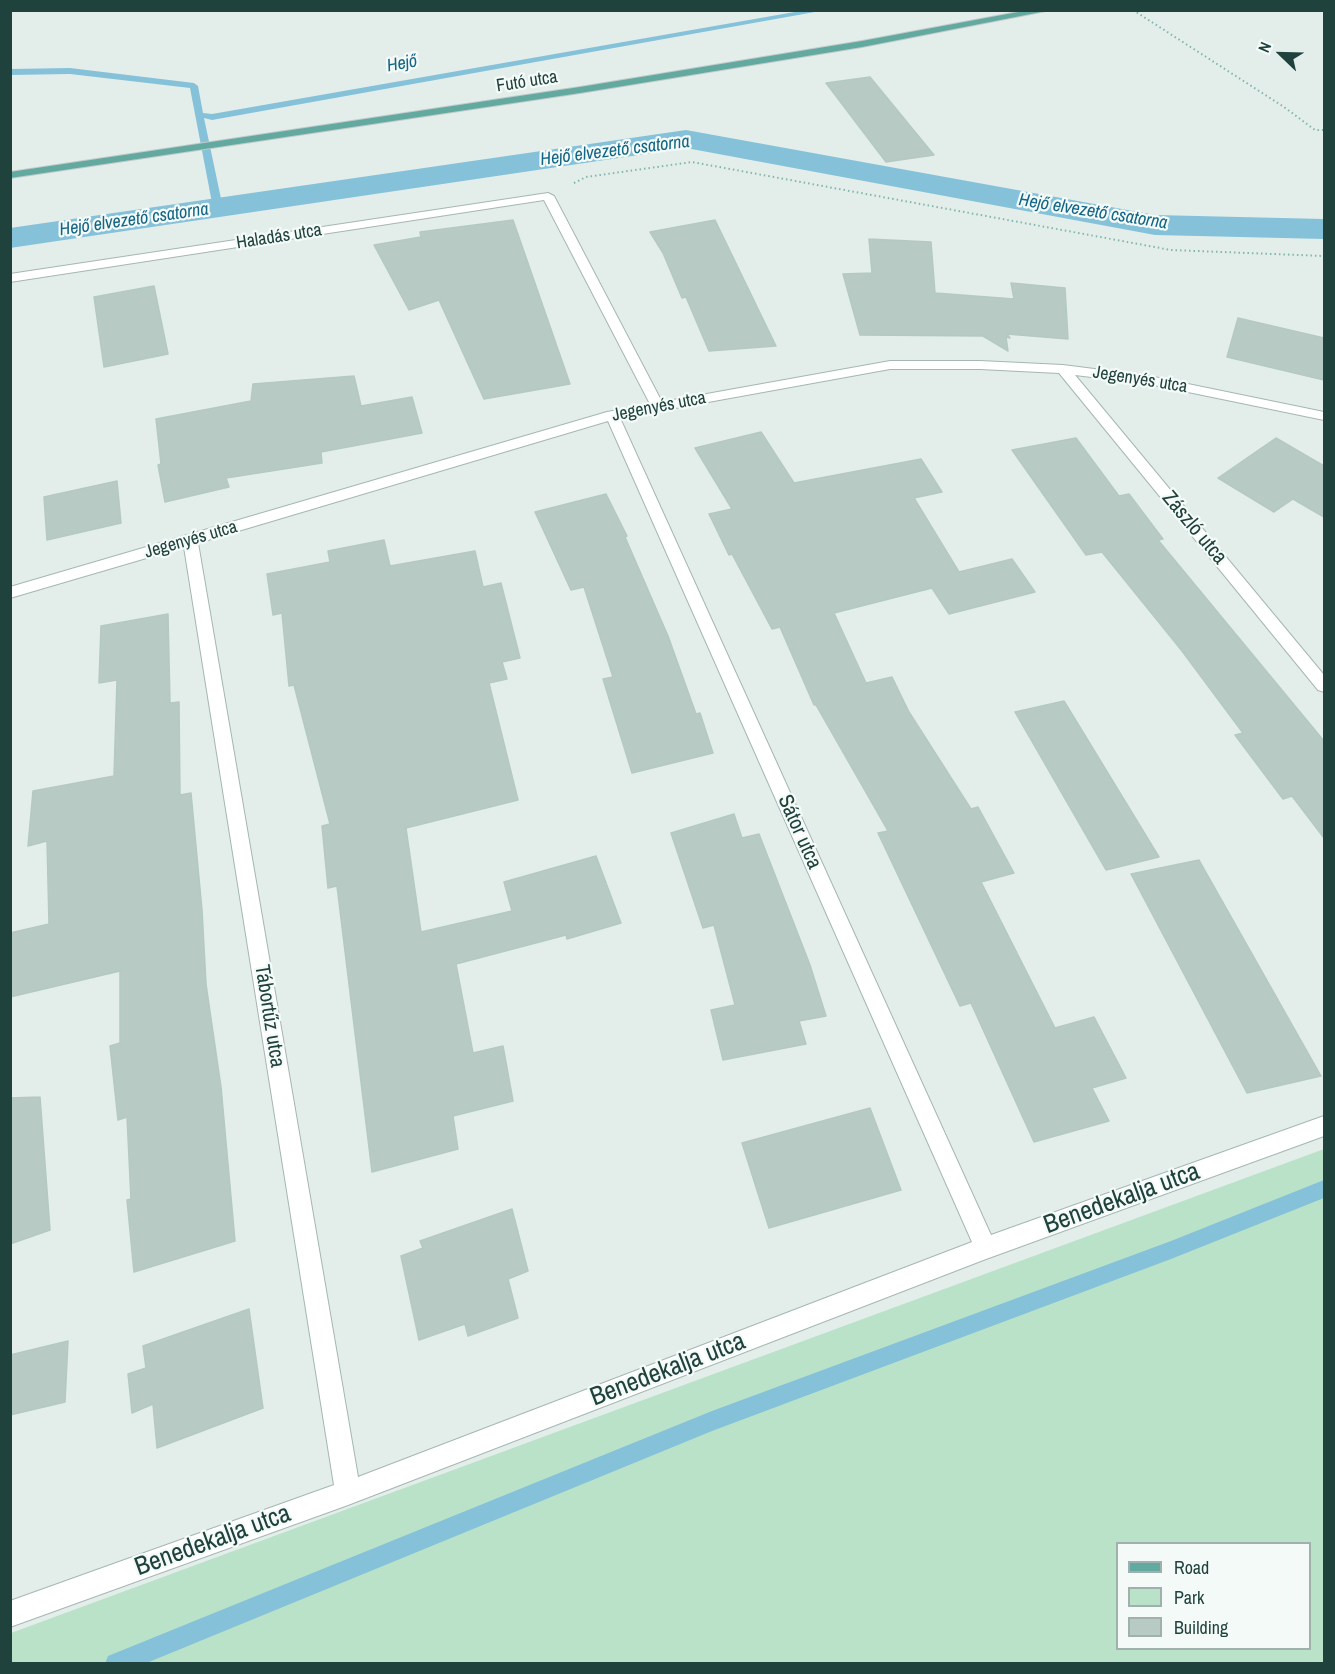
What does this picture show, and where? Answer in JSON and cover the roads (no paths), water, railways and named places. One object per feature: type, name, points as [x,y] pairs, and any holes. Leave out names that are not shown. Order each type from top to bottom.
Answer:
[{"type":"main road","name":"Futó utca","points":[[10,175],[215,146],[725,67],[1047,10]]},
{"type":"street","name":"Haladás utca","points":[[10,278],[548,196],[658,407]]},
{"type":"street","name":"Jegenyés utca","points":[[10,593],[612,415],[890,365],[980,365],[1063,369],[1149,380],[1324,416]]},
{"type":"street","name":"Zászló utca","points":[[1063,369],[1324,686]]},
{"type":"street","name":"Sátor utca","points":[[612,415],[986,1248]]},
{"type":"street","name":"Tábortűz utca","points":[[190,540],[348,1492]]},
{"type":"street","name":"Benedekalja utca","points":[[10,1614],[348,1492],[986,1248],[1324,1126]]},
{"type":"waterway","name":"Hejő","points":[[199,115],[212,117],[822,10]]},
{"type":"waterway","name":"Hejő","points":[[10,72],[70,71],[194,86],[199,115]]},
{"type":"waterway","points":[[199,115],[218,208]]},
{"type":"waterway","name":"Hejő elvezető csatorna","points":[[10,238],[686,139],[1155,225],[1324,229]]},
{"type":"waterway","points":[[116,1664],[712,1421],[1171,1250],[1324,1189]]}]
